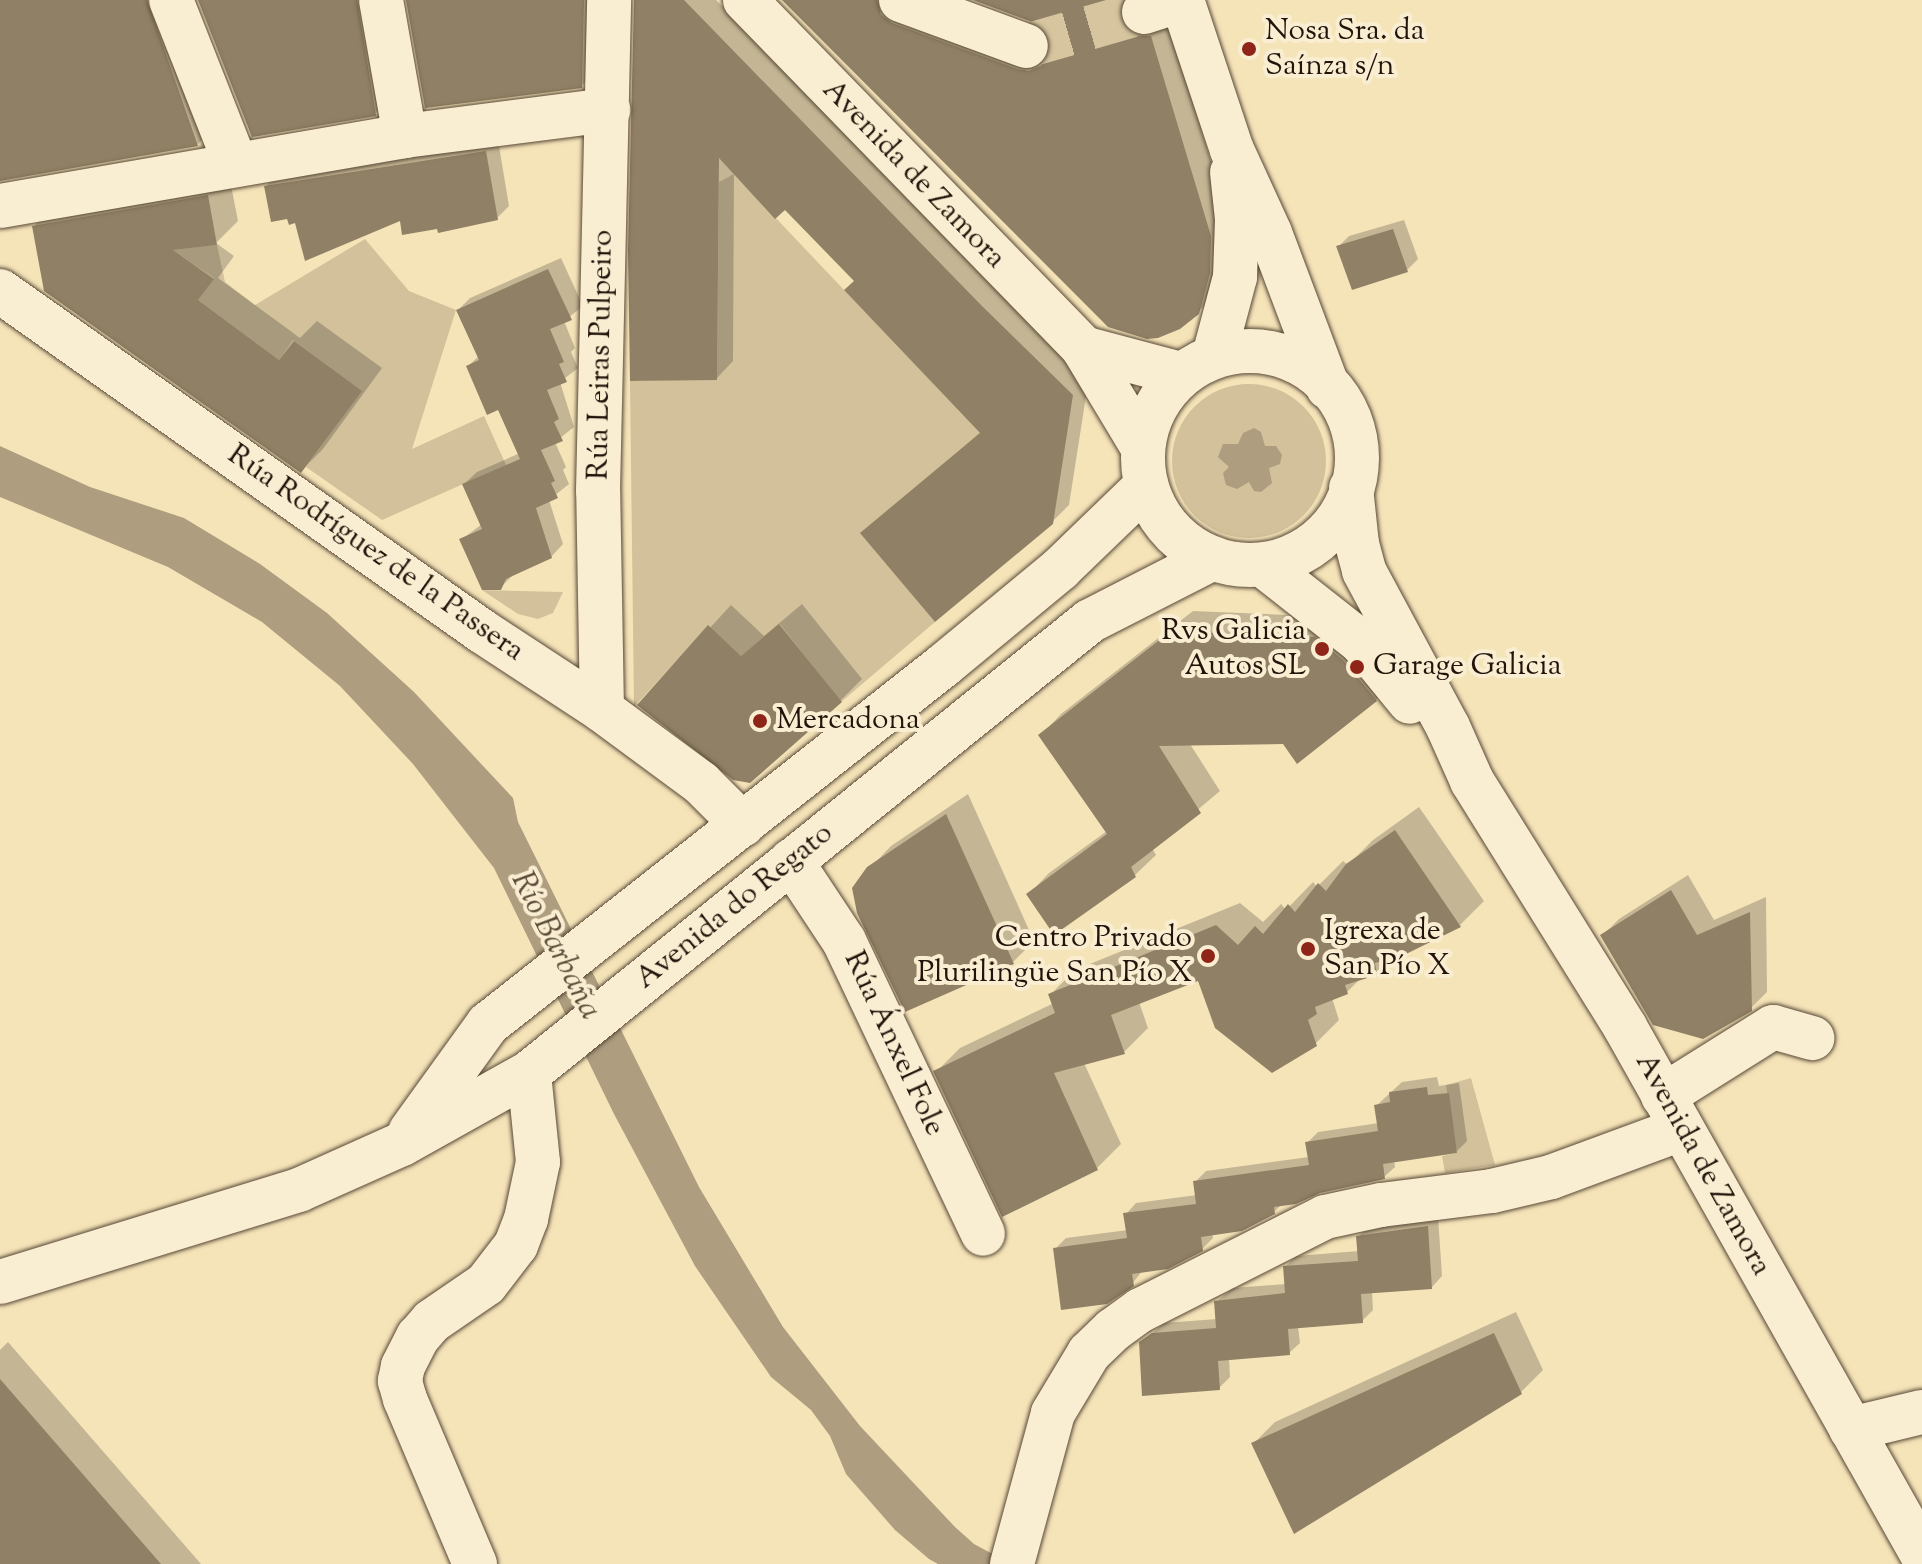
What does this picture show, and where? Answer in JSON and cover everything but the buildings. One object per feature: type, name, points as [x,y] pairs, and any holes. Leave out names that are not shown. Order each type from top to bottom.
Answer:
[{"type":"street","points":[[171,0],[236,165]]},
{"type":"street","points":[[381,0],[405,136]]},
{"type":"street","name":"Rúa Leiras Pulpeiro","points":[[602,710],[598,491],[609,0]]},
{"type":"street","name":"Avenida de Zamora","points":[[745,0],[1083,348],[1144,466]]},
{"type":"street","points":[[901,0],[1026,46]]},
{"type":"street","points":[[1169,4],[1270,233],[1328,387],[1349,417],[1355,434],[1357,452],[1351,488],[1346,505],[1326,535],[1297,556],[1263,565],[1229,563],[1213,558],[1170,528],[1153,505],[1144,466],[1151,414],[1198,365],[1233,290],[1237,259],[1232,150]]},
{"type":"street","points":[[0,206],[405,136],[608,110]]},
{"type":"street","name":"Rúa Rodríguez de la Passera","points":[[0,291],[483,632],[602,710],[701,783],[743,825]]},
{"type":"street","points":[[1083,348],[1198,365],[1249,350],[1301,364],[1328,387]]},
{"type":"street","name":"Avenida do Regato","points":[[402,1144],[488,1024],[743,825],[1060,569],[1144,466]]},
{"type":"street","name":"Avenida de Zamora","points":[[1351,488],[1357,544],[1364,571],[1448,727],[1472,781]]},
{"type":"street","name":"Avenida do Regato","points":[[402,1144],[529,1073],[1090,621],[1213,558]]},
{"type":"street","name":"Avenida de Zamora","points":[[1263,565],[1361,642],[1472,781],[1625,1027],[1922,1554]]},
{"type":"street","name":"Rúa Ánxel Fole","points":[[791,861],[844,941],[983,1234]]},
{"type":"street","points":[[1012,1564],[1026,1502],[1053,1413],[1071,1379],[1097,1345],[1141,1310],[1325,1217],[1381,1205],[1492,1191],[1551,1177],[1672,1112],[1773,1027],[1812,1038]]},
{"type":"street","points":[[475,1564],[400,1381],[403,1366],[418,1337],[432,1321],[486,1284],[516,1245],[530,1205],[538,1162],[529,1073]]},
{"type":"street","points":[[0,1282],[299,1190],[402,1144]]},
{"type":"street","points":[[1851,1429],[1922,1412]]},
{"type":"shaded area","points":[[734,174],[980,433],[861,533],[935,622],[841,702],[780,624],[741,656],[708,626],[634,707],[630,381],[717,379],[719,182]]},
{"type":"shaded area","points":[[365,239],[409,291],[456,310],[412,449],[484,416],[506,465],[382,520],[306,467],[361,391],[293,340],[279,360],[198,300],[214,278],[173,250],[217,245],[225,282],[255,305]]},
{"type":"shaded area","points":[[1249,384],[1278,390],[1303,407],[1320,432],[1326,461],[1320,490],[1303,515],[1278,532],[1249,538],[1220,532],[1195,515],[1178,490],[1172,461],[1178,432],[1195,407],[1220,390]]},
{"type":"shaded area","points":[[482,590],[563,592],[553,613],[538,619],[518,614]]},
{"type":"shaded area","points":[[1471,1078],[1495,1165],[1445,1173],[1442,1156],[1457,1153],[1446,1085]]},
{"type":"water","points":[[1254,428],[1261,432],[1265,446],[1276,446],[1282,455],[1280,464],[1269,468],[1272,483],[1261,492],[1254,491],[1249,482],[1237,489],[1226,485],[1223,473],[1229,467],[1218,457],[1223,444],[1238,444],[1243,433]]},
{"type":"water","name":"Río Barbaña","points":[[0,446],[90,487],[184,518],[260,564],[327,613],[414,692],[513,798],[518,822],[699,1187],[783,1327],[860,1426],[955,1527],[974,1544],[1011,1564],[938,1564],[929,1559],[895,1530],[846,1474],[830,1436],[811,1410],[771,1377],[695,1266],[614,1114],[494,868],[413,764],[340,686],[262,622],[168,567],[0,497]]},
{"type":"tunnel","points":[[1026,46],[1144,12]]},
{"type":"place","name":"Nosa Sra. da Saínza s/n","points":[[1249,49]]},
{"type":"place","name":"Rvs Galicia Autos SL","points":[[1322,649]]},
{"type":"place","name":"Garage Galicia","points":[[1357,667]]},
{"type":"place","name":"Mercadona","points":[[760,721]]},
{"type":"place","name":"Igrexa de San Pío X","points":[[1308,949]]},
{"type":"place","name":"Centro Privado Plurilingüe San Pío X","points":[[1208,956]]}]
